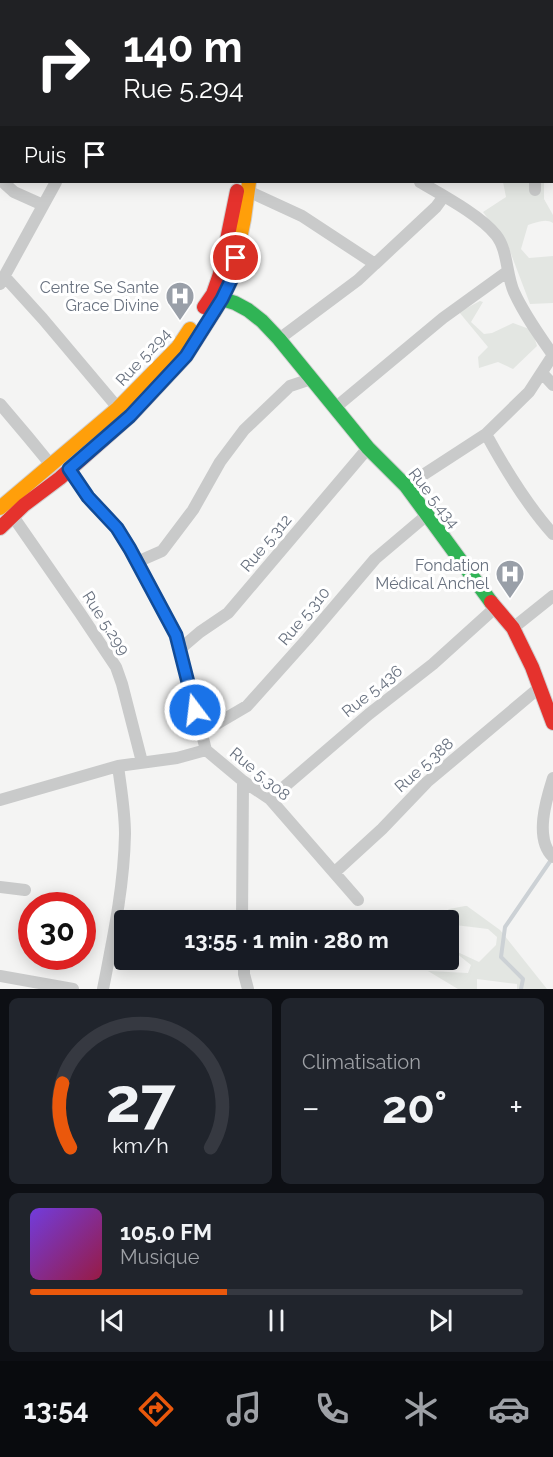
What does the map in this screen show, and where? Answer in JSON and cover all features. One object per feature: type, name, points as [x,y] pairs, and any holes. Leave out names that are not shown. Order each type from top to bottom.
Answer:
[{"type":"main road","name":"Rue 5.294","points":[[0,528],[12,515],[130,416],[186,356],[222,299],[232,278],[245,185]]},
{"type":"main road","name":"Rue 5.294","points":[[0,508],[118,408],[178,347],[213,294],[236,202],[245,185]]},
{"type":"main road","name":"Rue 5.434","points":[[222,299],[248,310],[262,321],[368,448],[406,486],[495,608],[513,628],[532,667],[553,723]]},
{"type":"street","points":[[3,183],[14,192],[44,205]]},
{"type":"street","points":[[55,183],[2,280],[43,319],[118,408]]},
{"type":"street","points":[[406,486],[486,434],[529,392],[553,355],[521,306],[510,281],[503,249],[496,235],[483,222],[422,183]]},
{"type":"street","points":[[245,185],[302,216],[375,264]]},
{"type":"street","points":[[279,339],[358,280],[436,207],[444,196]]},
{"type":"street","points":[[336,407],[443,318],[508,271]]},
{"type":"street","points":[[542,373],[553,385]]},
{"type":"street","points":[[137,562],[162,551],[193,510],[220,462],[244,430],[290,386],[311,379]]},
{"type":"street","points":[[0,404],[51,465]]},
{"type":"street","points":[[486,434],[505,469],[553,534]]},
{"type":"street","name":"Rue 5.312","points":[[180,649],[228,613],[368,448]]},
{"type":"street","name":"Rue 5.308","points":[[69,469],[88,497],[117,528],[176,635],[206,750],[243,781],[270,799],[358,900]]},
{"type":"street","name":"Rue 5.299","points":[[12,515],[116,667],[142,762]]},
{"type":"street","name":"Rue 5.310","points":[[201,733],[247,706],[375,559],[427,515]]},
{"type":"street","points":[[513,628],[553,596]]},
{"type":"street","name":"Rue 5.436","points":[[270,799],[369,714],[433,664],[495,608]]},
{"type":"street","name":"Rue 5.388","points":[[335,872],[382,829],[427,782],[540,687]]},
{"type":"street","points":[[0,800],[118,766],[177,758],[206,750]]},
{"type":"street","points":[[103,989],[119,906],[124,856],[124,806],[118,766]]},
{"type":"street","points":[[551,855],[543,841],[541,828],[553,778]]},
{"type":"street","points":[[242,910],[243,781]]},
{"type":"street","points":[[0,888],[26,890]]},
{"type":"street","points":[[244,970],[248,989]]},
{"type":"street","points":[[0,976],[73,989]]},
{"type":"shaded area","points":[[503,183],[544,183],[544,199],[553,215],[553,223],[544,221],[528,225],[521,249],[529,258],[553,256],[553,303],[530,304],[508,246],[483,212],[506,197]]},
{"type":"shaded area","points":[[480,301],[483,302],[471,322],[484,334],[492,333],[513,323],[532,330],[537,346],[513,369],[498,362],[479,368],[478,357],[488,347],[459,312]]},
{"type":"shaded area","points":[[467,906],[500,930],[547,989],[517,989],[517,984],[477,979],[477,989],[458,989],[428,971],[468,973],[471,965],[459,955],[459,953],[479,962],[496,945],[497,937],[488,929],[459,925],[459,910],[449,909]]},
{"type":"waterway","points":[[521,989],[523,979],[501,957],[505,927],[551,860]]},
{"type":"traffic: fast","points":[[222,299],[248,310],[279,339],[368,448],[406,486],[491,602]]},
{"type":"traffic: slow","points":[[214,312],[232,278],[249,183]]},
{"type":"traffic: slow","points":[[0,508],[118,408],[178,347],[190,329]]},
{"type":"traffic: jam","points":[[204,307],[213,294],[220,274],[237,191]]},
{"type":"traffic: jam","points":[[0,528],[130,416],[186,356],[214,312]]},
{"type":"traffic: jam","points":[[491,602],[513,628],[532,667],[553,723]]},
{"type":"place","name":"Centre Se Sante Grace Divine","points":[[180,322]]},
{"type":"place","name":"Fondation Médical Anchel","points":[[510,600]]},
{"type":"route","points":[[195,710],[176,635],[117,528],[88,497],[69,469],[130,416],[186,356],[222,299],[232,278],[236,258]]}]
